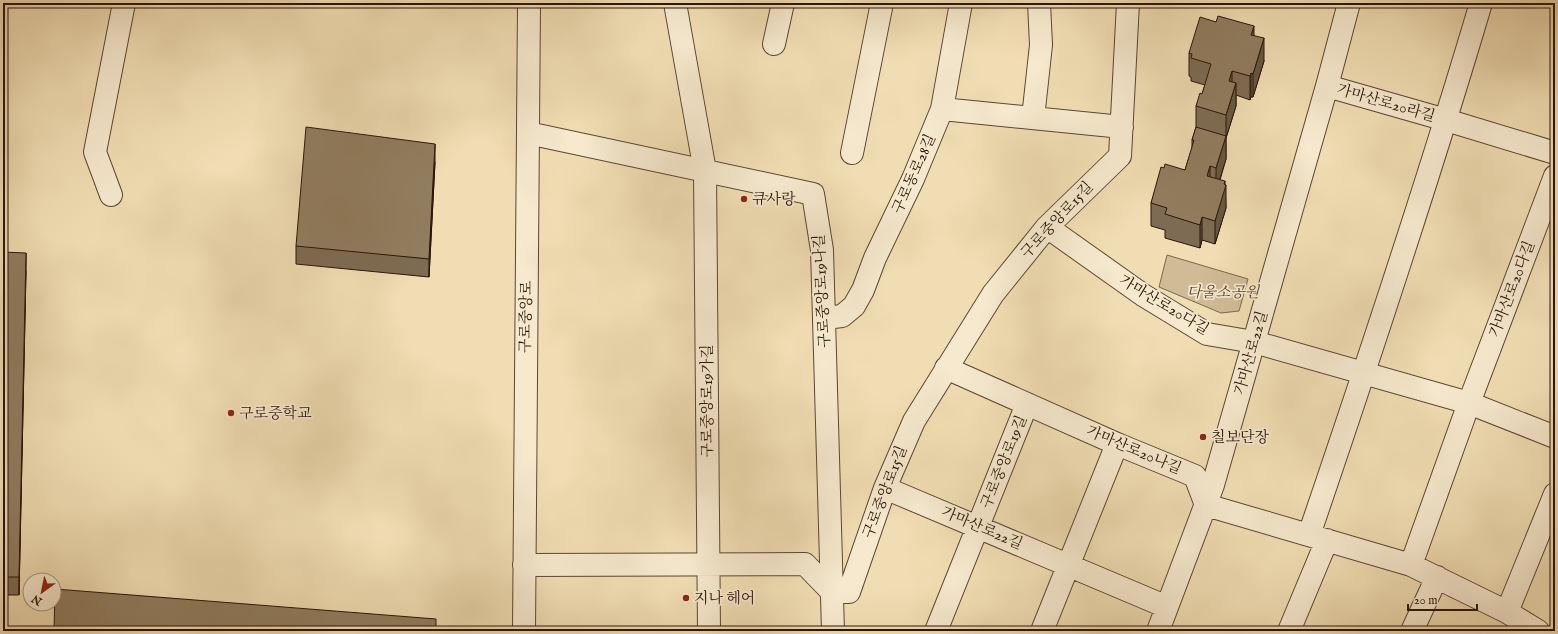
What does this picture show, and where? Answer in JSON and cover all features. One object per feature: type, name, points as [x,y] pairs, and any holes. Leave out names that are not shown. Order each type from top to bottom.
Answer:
[{"type":"street","points":[[111,195],[96,152],[124,3]]},
{"type":"street","name":"구로중앙로","points":[[524,631],[529,3]]},
{"type":"street","points":[[675,3],[705,171]]},
{"type":"street","points":[[774,44],[783,3]]},
{"type":"street","points":[[852,153],[882,3]]},
{"type":"street","name":"구로동로28길","points":[[824,318],[842,316],[854,306],[863,290],[875,258],[913,179],[942,109],[962,3]]},
{"type":"street","points":[[1033,118],[1041,45],[1039,3]]},
{"type":"street","name":"구로중앙로15길","points":[[832,592],[849,592],[885,488],[914,421],[993,294],[1047,227],[1120,156],[1128,3]]},
{"type":"street","name":"가마산로22길","points":[[1158,631],[1213,485],[1327,86],[1348,3]]},
{"type":"street","name":"가마산로20라길","points":[[1446,120],[1481,3]]},
{"type":"street","name":"가마산로20라길","points":[[1327,86],[1555,153]]},
{"type":"street","points":[[942,109],[1122,127]]},
{"type":"street","points":[[1289,631],[1318,538],[1364,373],[1446,120]]},
{"type":"street","name":"구로중앙로19나길","points":[[528,133],[813,194],[822,250],[834,631]]},
{"type":"street","name":"구로중앙로19가길","points":[[705,171],[709,631]]},
{"type":"street","name":"가마산로20다길","points":[[1469,403],[1555,176]]},
{"type":"street","name":"가마산로20다길","points":[[1047,227],[1143,295],[1207,334],[1254,342],[1469,403],[1555,438]]},
{"type":"street","name":"가마산로20나길","points":[[946,368],[1117,444],[1195,476],[1206,505]]},
{"type":"street","points":[[1412,565],[1469,403]]},
{"type":"street","name":"구로중앙로19길","points":[[936,631],[1027,404]]},
{"type":"street","points":[[1042,631],[1117,444]]},
{"type":"street","name":"가마산로22길","points":[[885,488],[1167,607]]},
{"type":"street","points":[[1507,612],[1555,494]]},
{"type":"street","points":[[1206,505],[1412,565],[1507,612],[1538,631]]},
{"type":"street","points":[[524,565],[805,564],[832,592]]},
{"type":"street","points":[[1412,631],[1437,578]]},
{"type":"green space","name":"다울소공원","points":[[1167,255],[1248,279],[1239,311],[1221,313],[1159,287]]},
{"type":"building","points":[[1218,16],[1254,26],[1251,35],[1264,38],[1253,74],[1251,73],[1250,76],[1232,71],[1229,81],[1236,83],[1226,115],[1196,106],[1200,93],[1202,94],[1211,64],[1191,58],[1192,54],[1189,53],[1200,17],[1216,22]]},
{"type":"building","points":[[306,127],[435,144],[429,259],[296,246]]},
{"type":"building","points":[[1196,127],[1226,136],[1216,168],[1210,166],[1207,176],[1225,181],[1224,184],[1226,185],[1215,221],[1202,217],[1200,225],[1165,214],[1167,208],[1151,203],[1161,167],[1164,168],[1165,164],[1185,170],[1194,140],[1192,140]]},
{"type":"building","points":[[3,252],[26,253],[19,577],[3,577]]},
{"type":"building","points":[[62,590],[436,619],[436,631],[54,631],[54,612],[62,612]]},
{"type":"place","name":"큐사랑","points":[[744,199]]},
{"type":"place","name":"구로중학교","points":[[231,413]]},
{"type":"place","name":"칠보단장","points":[[1203,437]]},
{"type":"place","name":"지나 헤어","points":[[686,598]]}]
